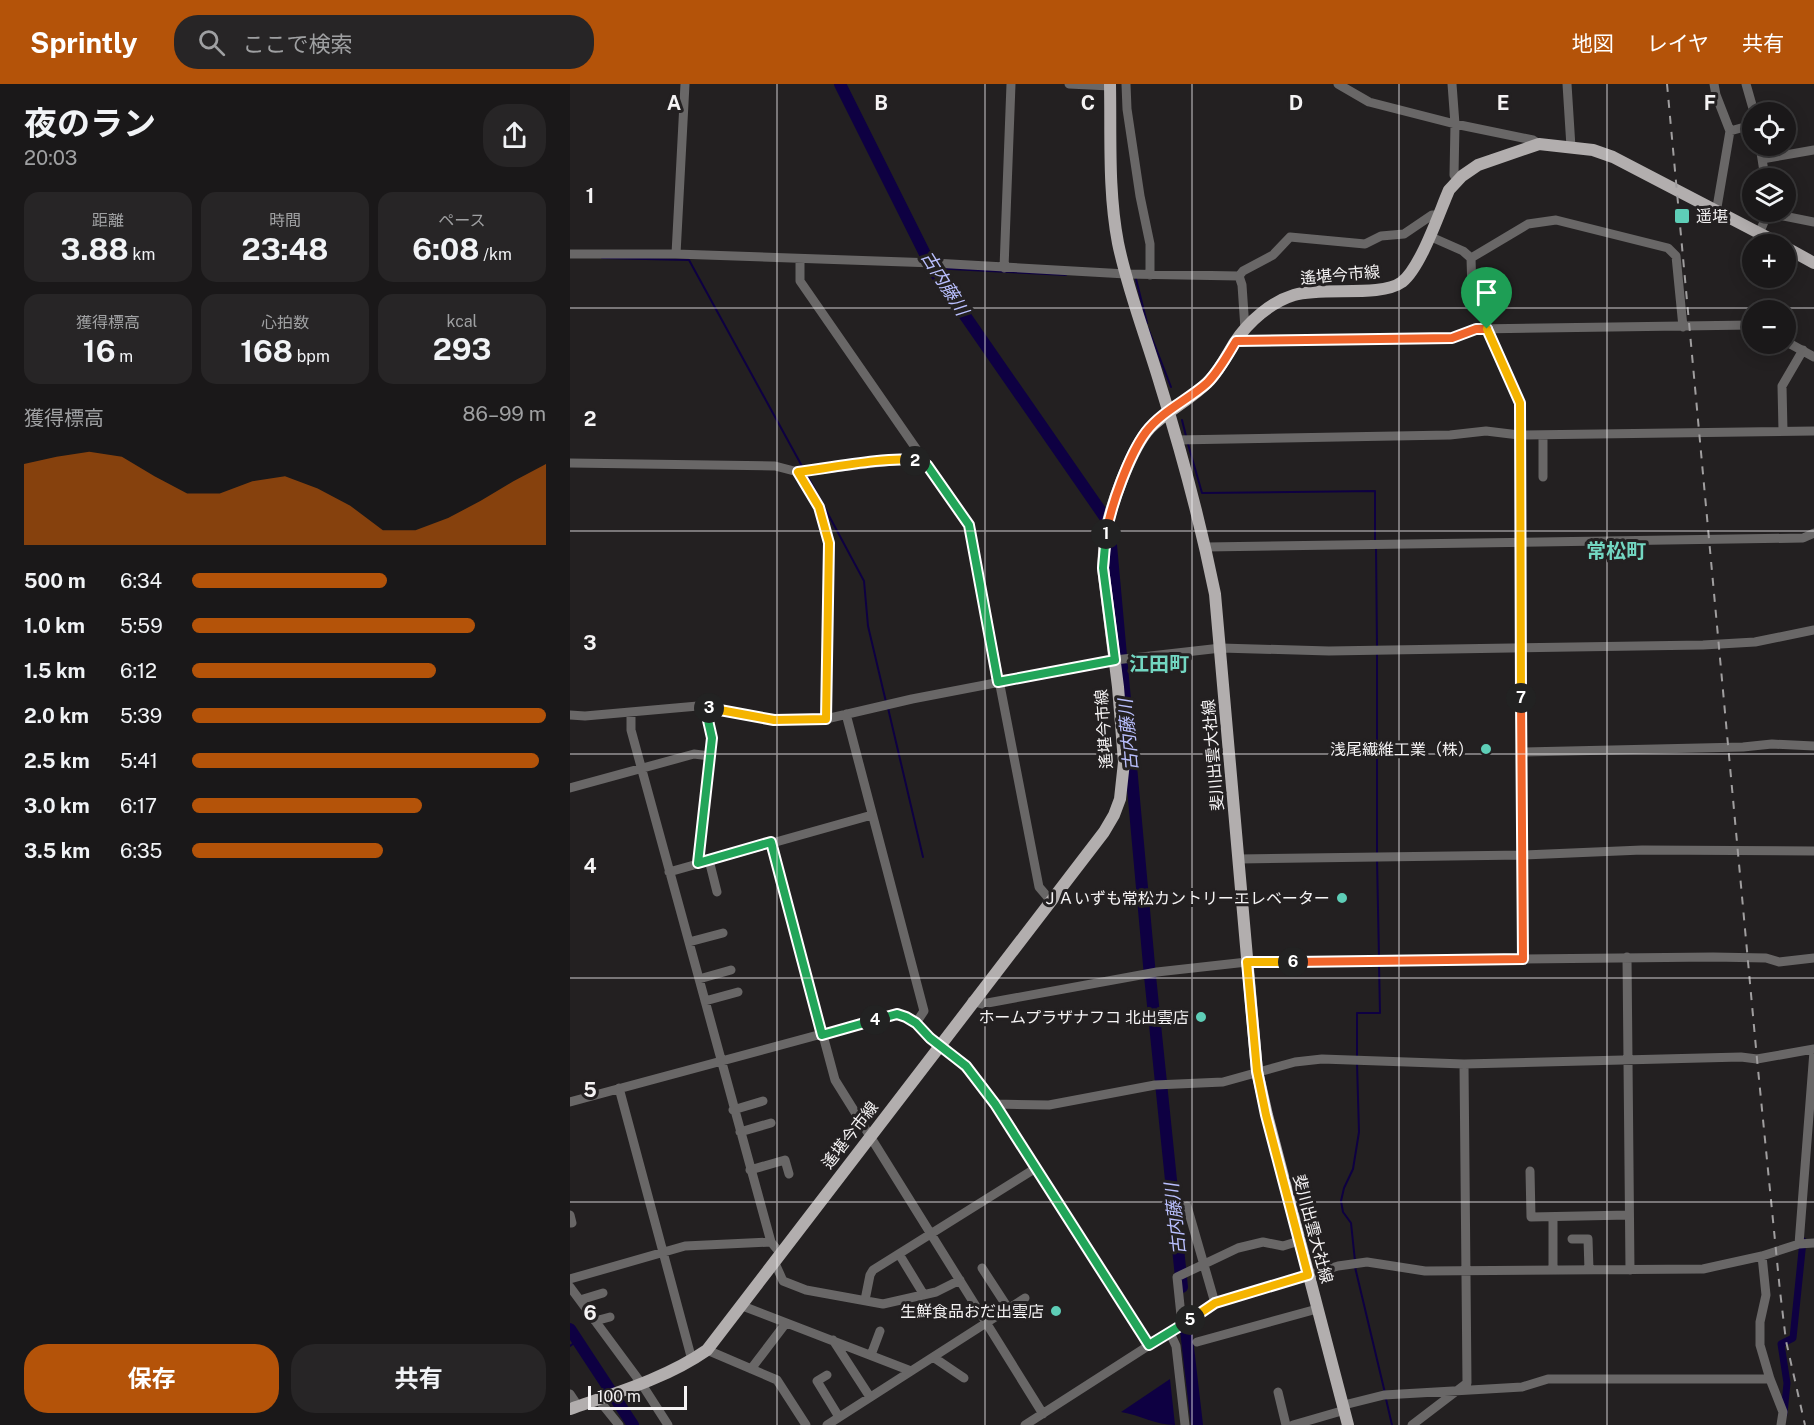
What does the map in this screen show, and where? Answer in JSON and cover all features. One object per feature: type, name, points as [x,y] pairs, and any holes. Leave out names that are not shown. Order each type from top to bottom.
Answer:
[{"type":"main road","name":"斐川出雲大社線","points":[[1110,85],[1113,194],[1118,242],[1206,547],[1215,594],[1257,1071],[1266,1115],[1348,1425]]},
{"type":"main road","name":"遙堪今市線","points":[[574,1407],[638,1384],[692,1360],[707,1350],[869,1136],[941,1046],[972,1001],[1104,832],[1120,799],[1124,762],[1115,660],[1103,568],[1110,515],[1137,446],[1147,431],[1168,411],[1210,380],[1245,329],[1264,311],[1294,295],[1311,291],[1368,290],[1393,286],[1402,281],[1417,262],[1449,190],[1457,180],[1478,165],[1539,144],[1593,150],[1624,162],[1759,234]]},
{"type":"main road","points":[[1796,253],[1814,262]]},
{"type":"street","points":[[676,254],[685,84]]},
{"type":"street","points":[[1004,268],[1011,84]]},
{"type":"street","points":[[1069,84],[1110,85]]},
{"type":"street","points":[[1126,84],[1127,109],[1140,196],[1150,244],[1150,275]]},
{"type":"street","points":[[1338,84],[1369,102],[1455,124],[1533,140],[1539,144]]},
{"type":"street","points":[[1452,84],[1455,124],[1454,175],[1457,180]]},
{"type":"street","points":[[1566,84],[1570,147]]},
{"type":"street","points":[[1714,84],[1730,131],[1716,213]]},
{"type":"street","points":[[1746,84],[1751,102]]},
{"type":"street","points":[[1730,131],[1742,128]]},
{"type":"street","points":[[1762,159],[1814,150]]},
{"type":"street","points":[[1762,156],[1763,168]]},
{"type":"street","points":[[1239,276],[1243,271],[1273,255],[1290,237],[1365,244],[1381,236],[1404,234],[1432,215],[1438,215]]},
{"type":"street","points":[[1796,218],[1814,222]]},
{"type":"street","points":[[1471,258],[1528,224],[1556,220],[1668,248],[1676,256],[1683,327]]},
{"type":"street","points":[[1759,234],[1764,222]]},
{"type":"street","points":[[1429,236],[1462,251],[1471,258]]},
{"type":"street","points":[[570,254],[676,254],[934,263],[1150,275],[1239,276]]},
{"type":"street","points":[[1471,258],[1472,291],[1520,403],[1523,959]]},
{"type":"street","points":[[800,259],[800,281],[969,525],[1039,886],[1051,901]]},
{"type":"street","points":[[1239,276],[1242,285],[1245,329]]},
{"type":"street","points":[[1236,341],[1452,338],[1476,329],[1742,326]]},
{"type":"street","points":[[1796,346],[1814,357]]},
{"type":"street","points":[[1783,431],[1782,386],[1803,350]]},
{"type":"street","points":[[1176,440],[1450,435],[1486,431],[1543,435],[1814,430]]},
{"type":"street","points":[[1543,435],[1543,477]]},
{"type":"street","points":[[570,463],[775,466],[798,472],[909,459],[927,465]]},
{"type":"street","points":[[798,472],[819,507],[829,543],[826,719]]},
{"type":"street","points":[[1206,547],[1803,538],[1814,533]]},
{"type":"street","points":[[570,715],[698,706],[774,720],[826,719],[998,682],[1115,660],[1221,648],[1329,651],[1520,646],[1702,645],[1755,642],[1814,630]]},
{"type":"street","points":[[698,863],[712,738],[705,707]]},
{"type":"street","points":[[631,712],[631,730],[722,1061],[733,1110],[783,1281],[806,1290],[883,1304],[936,1292],[960,1280]]},
{"type":"street","points":[[846,714],[924,1011],[916,1023]]},
{"type":"street","points":[[1521,752],[1743,747],[1772,744],[1814,746]]},
{"type":"street","points":[[570,788],[694,754],[710,756]]},
{"type":"street","points":[[669,872],[872,815]]},
{"type":"street","points":[[771,842],[835,1080],[1043,1414]]},
{"type":"street","points":[[1239,859],[1523,855],[1642,850],[1814,851]]},
{"type":"street","points":[[709,860],[717,892]]},
{"type":"street","points":[[689,942],[723,933]]},
{"type":"street","points":[[1627,957],[1630,1270]]},
{"type":"street","points":[[972,1001],[982,1004],[1157,972],[1247,962],[1627,957],[1750,957],[1779,962],[1814,958]]},
{"type":"street","points":[[699,979],[731,970]]},
{"type":"street","points":[[705,1001],[738,992]]},
{"type":"street","points":[[570,1102],[897,1014],[916,1023],[930,1038],[966,1066],[995,1104],[1149,1345]]},
{"type":"street","points":[[995,1104],[1049,1105],[1155,1084],[1223,1082],[1295,1062],[1322,1059],[1464,1064],[1741,1057],[1757,1059],[1814,1050],[1811,1126],[1799,1244]]},
{"type":"street","points":[[1412,1425],[1467,1383],[1464,1064]]},
{"type":"street","points":[[619,1088],[692,1360]]},
{"type":"street","points":[[733,1110],[763,1101]]},
{"type":"street","points":[[740,1132],[771,1123]]},
{"type":"street","points":[[750,1170],[784,1160],[789,1174]]},
{"type":"street","points":[[865,1300],[873,1270],[1036,1168]]},
{"type":"street","points":[[1530,1171],[1531,1217],[1629,1215]]},
{"type":"street","points":[[1187,1206],[1215,1303]]},
{"type":"street","points":[[570,1215],[572,1223],[570,1223]]},
{"type":"street","points":[[1553,1217],[1553,1270]]},
{"type":"street","points":[[1572,1239],[1588,1239],[1589,1270]]},
{"type":"street","points":[[1182,1325],[1177,1277],[1238,1248],[1263,1242],[1283,1246],[1299,1241]]},
{"type":"street","points":[[570,1279],[685,1246],[771,1242]]},
{"type":"street","points":[[1025,1425],[1215,1303],[1338,1266],[1367,1262],[1425,1271],[1703,1269],[1762,1256],[1799,1244],[1814,1243]]},
{"type":"street","points":[[899,1254],[924,1295]]},
{"type":"street","points":[[1762,1256],[1766,1295],[1760,1322],[1760,1345],[1783,1412],[1781,1425]]},
{"type":"street","points":[[982,1268],[1008,1308]]},
{"type":"street","points":[[570,1287],[668,1425]]},
{"type":"street","points":[[580,1300],[603,1293]]},
{"type":"street","points":[[826,1425],[1025,1298]]},
{"type":"street","points":[[740,1305],[911,1371]]},
{"type":"street","points":[[1197,1342],[1317,1309]]},
{"type":"street","points":[[596,1321],[610,1317]]},
{"type":"street","points":[[751,1370],[786,1323]]},
{"type":"street","points":[[870,1355],[880,1331]]},
{"type":"street","points":[[1170,1333],[1176,1346],[1185,1425]]},
{"type":"street","points":[[833,1340],[870,1397]]},
{"type":"street","points":[[707,1350],[777,1380],[806,1425]]},
{"type":"street","points":[[933,1357],[964,1378]]},
{"type":"street","points":[[827,1375],[817,1381],[839,1417]]},
{"type":"street","points":[[1293,1425],[1384,1395],[1522,1387],[1548,1379],[1770,1379]]},
{"type":"street","points":[[1278,1392],[1286,1425]]},
{"type":"street","points":[[570,1395],[574,1407]]},
{"type":"street","points":[[599,1398],[619,1425]]},
{"type":"shaded area","points":[[1170,1379],[1175,1425],[1121,1412]]},
{"type":"waterway","name":"古内藤川","points":[[840,84],[932,268],[1109,523],[1150,976],[1182,1287]]},
{"type":"waterway","points":[[602,258],[689,260],[803,468]]},
{"type":"waterway","points":[[932,268],[1066,275]]},
{"type":"waterway","points":[[1136,279],[1147,323]]},
{"type":"waterway","points":[[1148,328],[1171,387]]},
{"type":"waterway","points":[[1182,420],[1186,436]]},
{"type":"waterway","points":[[1188,444],[1202,493],[1375,491],[1375,541]]},
{"type":"waterway","points":[[806,473],[864,581],[868,626],[886,702]]},
{"type":"waterway","points":[[1376,547],[1377,646]]},
{"type":"waterway","points":[[1377,652],[1377,853]]},
{"type":"waterway","points":[[888,708],[923,857]]},
{"type":"waterway","points":[[1377,859],[1379,958]]},
{"type":"waterway","points":[[1357,1058],[1357,1013],[1380,1013],[1379,964]]},
{"type":"waterway","points":[[1355,1261],[1351,1223],[1343,1212],[1341,1201],[1353,1169],[1359,1132],[1357,1063]]},
{"type":"waterway","points":[[1784,1414],[1787,1383],[1781,1344],[1793,1338],[1803,1241]]},
{"type":"waterway","points":[[1355,1267],[1385,1393]]},
{"type":"waterway","name":"古内藤川","points":[[1184,1313],[1197,1425]]},
{"type":"waterway","points":[[570,1329],[633,1425]]},
{"type":"waterway","points":[[570,1346],[578,1340]]},
{"type":"waterway","points":[[1386,1399],[1392,1425]]},
{"type":"railway","points":[[1667,84],[1780,1291],[1786,1341],[1805,1425]]},
{"type":"place","name":"遥堪","points":[[1682,216]]},
{"type":"place","name":"浅尾繊維工業（株）","points":[[1486,749]]},
{"type":"place","name":"ＪＡいずも常松カントリーエレベーター","points":[[1342,898]]},
{"type":"place","name":"ホームプラザナフコ 北出雲店","points":[[1201,1017]]},
{"type":"place","name":"生鮮食品おだ出雲店","points":[[1056,1311]]},
{"type":"district","name":"常松町","points":[[1616,551]]},
{"type":"district","name":"江田町","points":[[1159,664]]},
{"type":"route","points":[[1476,329],[1487,329],[1520,403],[1523,959],[1247,962],[1257,1071],[1266,1115],[1308,1275],[1215,1303],[1149,1345],[995,1104],[966,1066],[930,1038],[916,1023],[897,1014],[822,1035],[771,842],[698,863],[712,738],[705,707],[774,720],[826,719],[829,543],[819,507],[798,472],[909,459],[927,465],[969,525],[998,682],[1115,660],[1106,600],[1104,551],[1110,515],[1127,469],[1137,446],[1147,431],[1168,411],[1210,380],[1236,341],[1452,338],[1476,329]]}]
